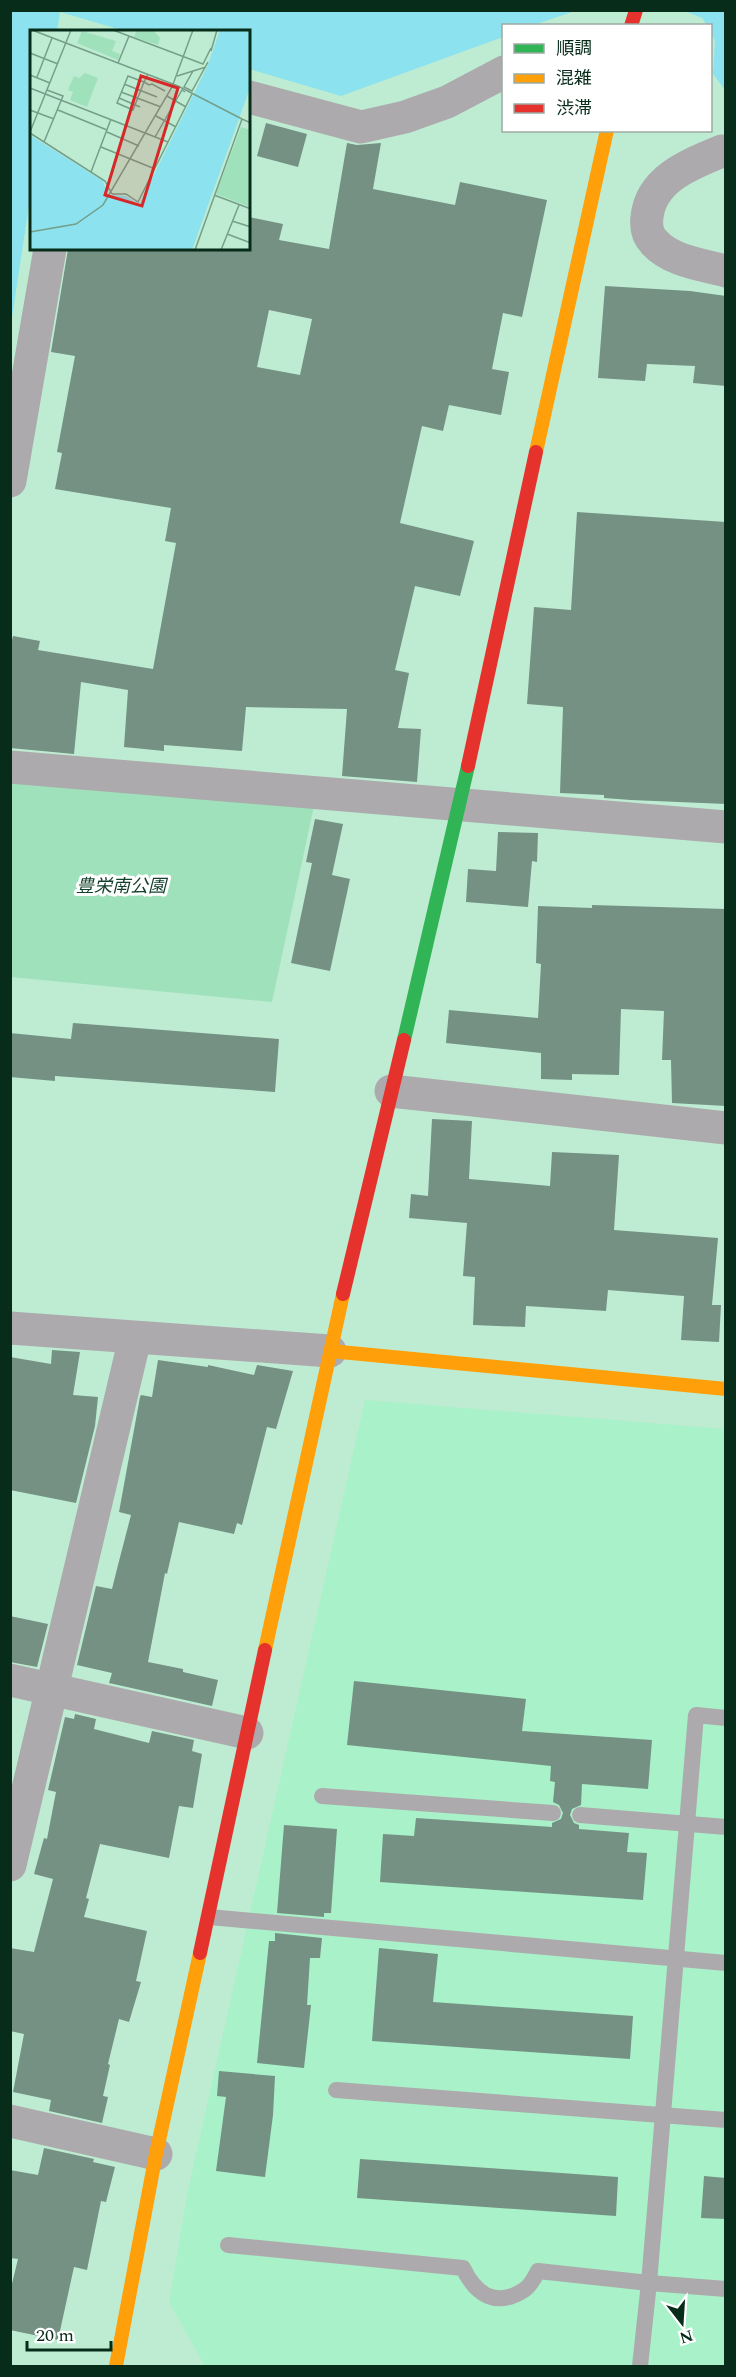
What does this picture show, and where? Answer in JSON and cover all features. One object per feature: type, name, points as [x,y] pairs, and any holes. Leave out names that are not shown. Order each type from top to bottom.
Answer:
[{"type":"street","points":[[250,97],[361,127],[405,117],[447,102],[502,73]]},
{"type":"street","points":[[116,2367],[156,2154],[330,1351],[459,806],[607,132]]},
{"type":"street","points":[[719,146],[663,183],[652,196],[646,226],[653,242],[666,252],[687,261],[726,271]]},
{"type":"street","points":[[10,481],[50,250]]},
{"type":"street","points":[[10,767],[726,827]]},
{"type":"street","points":[[391,1091],[726,1128]]},
{"type":"street","points":[[10,1328],[330,1351],[726,1389]]},
{"type":"street","points":[[10,1865],[135,1338]]},
{"type":"street","points":[[10,1680],[247,1734]]},
{"type":"street","points":[[10,2121],[156,2154]]},
{"type":"lane","points":[[640,2367],[696,1715],[726,1718]]},
{"type":"lane","points":[[322,1796],[553,1813]]},
{"type":"lane","points":[[580,1815],[726,1827]]},
{"type":"lane","points":[[209,1917],[726,1963]]},
{"type":"lane","points":[[336,2090],[726,2120]]},
{"type":"lane","points":[[228,2245],[463,2268],[469,2281],[482,2295],[504,2298],[526,2289],[538,2271],[726,2289]]},
{"type":"shaded area","points":[[365,1400],[725,1429],[725,2366],[205,2366],[169,2302],[188,2190]]},
{"type":"green space","name":"豊栄南公園","points":[[10,772],[314,806],[272,1002],[11,977]]},
{"type":"water","points":[[11,10],[575,10],[537,24],[502,24],[502,37],[341,96],[250,69],[250,30],[122,30],[60,12],[57,30],[30,30],[30,199],[11,324]]},
{"type":"water","points":[[685,11],[725,11],[725,90],[713,74],[715,41],[712,24],[706,24],[702,18]]},
{"type":"building","points":[[266,123],[307,134],[298,167],[257,156]]},
{"type":"building","points":[[347,143],[357,145],[381,143],[373,189],[455,205],[460,182],[547,200],[522,317],[503,313],[492,369],[509,372],[501,415],[449,405],[443,431],[422,426],[400,523],[474,541],[460,596],[415,586],[395,670],[409,673],[398,728],[421,729],[417,782],[342,776],[347,709],[246,707],[242,751],[164,745],[164,751],[124,747],[128,690],[81,682],[74,754],[10,748],[10,649],[13,636],[40,641],[38,650],[153,669],[176,543],[165,541],[171,508],[55,489],[62,453],[57,452],[75,356],[51,352],[68,250],[250,250],[250,217],[283,224],[279,240],[329,249]],"holes":[[[269,310],[312,319],[300,375],[257,367]]]},
{"type":"building","points":[[605,286],[690,291],[726,296],[726,386],[693,383],[695,366],[647,364],[645,381],[598,378]]},
{"type":"building","points":[[577,512],[726,522],[726,804],[631,800],[604,798],[604,795],[560,793],[563,707],[527,704],[534,607],[571,610]]},
{"type":"building","points":[[315,819],[343,824],[332,875],[350,879],[330,971],[291,963],[312,863],[306,862]]},
{"type":"building","points":[[498,832],[538,833],[537,862],[532,861],[528,907],[466,902],[468,869],[496,871]]},
{"type":"building","points":[[592,905],[726,909],[726,1106],[672,1103],[671,1060],[662,1060],[664,1011],[621,1009],[619,1075],[572,1074],[572,1080],[541,1079],[541,1053],[446,1043],[449,1010],[538,1018],[541,964],[536,963],[538,906],[592,908]]},
{"type":"building","points":[[73,1023],[279,1039],[275,1092],[55,1076],[55,1081],[10,1077],[10,1033],[71,1039]]},
{"type":"building","points":[[432,1119],[472,1121],[469,1179],[550,1186],[552,1152],[619,1155],[614,1230],[718,1238],[712,1305],[721,1305],[719,1342],[681,1340],[684,1296],[608,1290],[606,1311],[526,1306],[525,1327],[473,1325],[475,1277],[463,1276],[467,1223],[409,1218],[411,1194],[428,1196]]},
{"type":"building","points":[[52,1350],[80,1352],[73,1395],[98,1397],[95,1426],[76,1503],[10,1490],[10,1357],[51,1364]]},
{"type":"building","points":[[158,1360],[208,1367],[208,1365],[254,1375],[257,1365],[293,1371],[276,1429],[267,1427],[242,1525],[237,1523],[234,1534],[179,1522],[167,1574],[165,1573],[148,1662],[183,1669],[183,1672],[218,1680],[212,1706],[109,1683],[112,1673],[77,1665],[96,1586],[112,1589],[131,1515],[119,1512],[140,1397],[141,1395],[152,1397]]},
{"type":"building","points":[[10,1616],[48,1624],[37,1667],[10,1662]]},
{"type":"building","points":[[354,1681],[526,1699],[522,1731],[652,1740],[648,1789],[582,1784],[581,1805],[572,1809],[570,1815],[574,1823],[579,1825],[579,1829],[629,1833],[627,1852],[647,1853],[643,1900],[380,1882],[383,1834],[414,1836],[416,1818],[552,1827],[552,1823],[561,1819],[563,1813],[559,1805],[553,1802],[555,1782],[550,1781],[551,1766],[347,1745]]},
{"type":"building","points":[[75,1714],[96,1719],[94,1729],[149,1743],[152,1731],[194,1740],[192,1751],[202,1754],[193,1808],[179,1806],[169,1858],[100,1844],[86,1898],[89,1899],[84,1917],[147,1931],[136,1981],[141,1982],[129,2022],[119,2019],[108,2064],[110,2065],[103,2096],[108,2097],[102,2123],[49,2111],[51,2100],[13,2092],[24,2034],[10,2031],[10,1948],[34,1952],[53,1879],[34,1874],[44,1838],[47,1839],[56,1792],[48,1790],[65,1717],[74,1719]]},
{"type":"building","points":[[284,1825],[337,1829],[331,1913],[324,1913],[324,1917],[277,1913]]},
{"type":"building","points":[[275,1933],[322,1938],[320,1958],[310,1958],[307,2005],[311,2005],[304,2068],[257,2063],[269,1941],[275,1941]]},
{"type":"building","points":[[379,1948],[438,1954],[433,2002],[633,2016],[630,2059],[372,2041]]},
{"type":"building","points":[[219,2071],[275,2076],[273,2115],[265,2177],[216,2171],[226,2097],[217,2096]]},
{"type":"building","points":[[44,2148],[94,2159],[93,2162],[115,2167],[106,2202],[101,2201],[87,2270],[74,2267],[58,2340],[10,2330],[10,2292],[18,2259],[10,2258],[10,2170],[38,2175]]},
{"type":"building","points":[[360,2159],[618,2177],[616,2216],[357,2198]]},
{"type":"building","points":[[704,2176],[726,2178],[726,2219],[701,2218]]},
{"type":"traffic: fast","points":[[404,1040],[468,766]]},
{"type":"traffic: slow","points":[[536,452],[607,132]]},
{"type":"traffic: slow","points":[[265,1650],[343,1294]]},
{"type":"traffic: slow","points":[[330,1351],[726,1389]]},
{"type":"traffic: slow","points":[[116,2366],[156,2154],[200,1953]]},
{"type":"traffic: jam","points":[[632,24],[636,10]]},
{"type":"traffic: jam","points":[[468,766],[536,452]]},
{"type":"traffic: jam","points":[[343,1294],[404,1040]]},
{"type":"traffic: jam","points":[[200,1953],[265,1650]]}]
